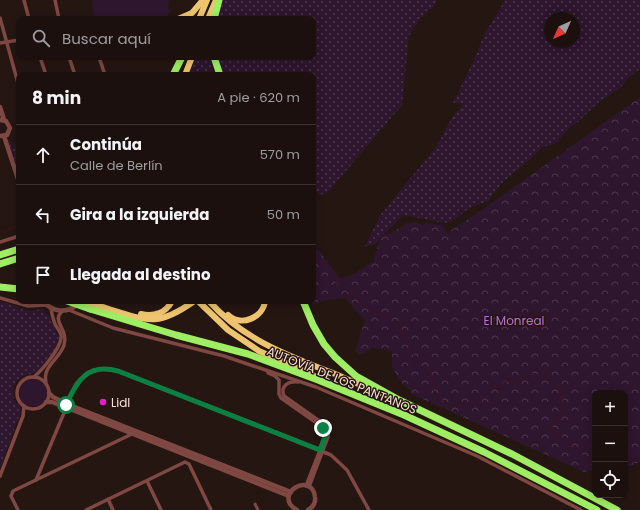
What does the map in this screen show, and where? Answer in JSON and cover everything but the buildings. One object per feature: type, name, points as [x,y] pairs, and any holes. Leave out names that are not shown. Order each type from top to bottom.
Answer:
[{"type":"highway","points":[[215,16],[219,0]]},
{"type":"highway","points":[[176,72],[182,60]]},
{"type":"highway","points":[[215,60],[219,72]]},
{"type":"highway","points":[[0,255],[16,250]]},
{"type":"highway","points":[[0,264],[16,259]]},
{"type":"highway","points":[[0,287],[16,289]]},
{"type":"highway","name":"AUTOVÍA DE LOS PANTANOS","points":[[77,304],[255,357],[318,380],[404,415],[484,452],[596,510]]},
{"type":"highway","name":"AUTOVÍA DE LOS PANTANOS","points":[[304,304],[318,335],[335,357],[356,376],[399,400],[512,454],[617,510]]},
{"type":"main road","points":[[185,16],[192,13],[203,0]]},
{"type":"main road","points":[[200,16],[207,0]]},
{"type":"main road","points":[[209,16],[216,0]]},
{"type":"main road","points":[[186,72],[191,60]]},
{"type":"main road","points":[[92,304],[149,320],[165,318],[190,304]]},
{"type":"main road","points":[[108,304],[146,315],[162,312],[170,304]]},
{"type":"main road","points":[[201,304],[228,330],[259,351],[378,402],[404,415]]},
{"type":"main road","points":[[212,304],[232,323],[250,336],[274,349],[378,393],[399,400]]},
{"type":"main road","points":[[214,304],[231,318],[239,321],[248,320],[255,317],[261,312],[264,304]]},
{"type":"street","points":[[24,0],[28,16]]},
{"type":"street","points":[[55,0],[58,16]]},
{"type":"street","points":[[0,18],[16,77]]},
{"type":"street","points":[[0,43],[16,40]]},
{"type":"street","points":[[41,60],[45,72]]},
{"type":"street","points":[[70,60],[74,72]]},
{"type":"street","points":[[100,60],[104,72]]},
{"type":"street","points":[[0,107],[2,118],[8,122],[10,128],[9,133],[2,136],[16,174]]},
{"type":"street","points":[[0,242],[16,237]]},
{"type":"street","points":[[0,298],[16,303]]},
{"type":"street","points":[[21,304],[28,306],[39,304]]},
{"type":"street","points":[[46,304],[52,309],[62,311],[69,310],[113,328],[224,356],[316,387],[477,456],[581,510]]},
{"type":"street","points":[[69,310],[76,304]]},
{"type":"street","points":[[34,377],[43,369],[58,349],[62,340],[60,332],[54,322],[52,309]]},
{"type":"street","points":[[62,311],[58,314],[58,321],[65,332],[65,344],[63,349],[46,370],[45,376],[49,393],[53,398],[66,406],[132,434],[290,494]]},
{"type":"street","points":[[245,363],[277,377],[279,380],[279,394],[281,398],[323,428],[326,434],[321,451]]},
{"type":"street","points":[[36,480],[76,384],[85,375],[98,369],[112,369],[321,451],[336,459],[348,470],[369,510]]},
{"type":"street","points":[[32,409],[24,406],[18,398],[18,387],[24,379],[34,377],[43,380],[46,383]]},
{"type":"street","points":[[308,486],[328,435],[327,428],[286,399],[282,393],[284,385],[293,381],[316,387]]},
{"type":"street","points":[[23,416],[32,409],[42,406],[46,402],[49,393]]},
{"type":"street","points":[[46,402],[66,406],[290,494]]},
{"type":"street","points":[[0,476],[23,416],[24,406]]},
{"type":"street","points":[[18,510],[11,496],[13,491],[132,434]]},
{"type":"street","points":[[184,455],[185,462],[211,510]]},
{"type":"street","points":[[86,510],[192,458]]},
{"type":"street","points":[[147,481],[161,510]]},
{"type":"street","points":[[297,510],[290,502],[290,494],[295,487],[299,485],[308,486],[314,492],[314,504],[309,510]]},
{"type":"street","points":[[108,499],[114,510]]},
{"type":"street","points":[[255,504],[258,510]]},
{"type":"green space","points":[[92,0],[169,0],[168,9],[172,9],[167,16],[94,16]]},
{"type":"green space","points":[[223,0],[437,0],[435,5],[419,20],[409,36],[402,105],[329,191],[321,195],[316,191],[316,72],[224,72],[219,60],[316,60],[316,16],[219,16]]},
{"type":"green space","points":[[505,0],[640,0],[640,69],[627,79],[621,87],[598,103],[578,122],[570,127],[555,144],[542,147],[535,155],[502,183],[487,202],[471,207],[452,221],[444,223],[403,215],[375,244],[365,246],[381,214],[436,147],[453,116],[464,104],[453,103],[475,58],[484,35]]},
{"type":"green space","points":[[195,60],[210,60],[214,72],[190,72]]},
{"type":"green space","name":"El Monreal","points":[[640,97],[640,462],[628,467],[628,390],[592,390],[592,470],[584,472],[414,395],[401,382],[392,368],[392,351],[373,348],[360,355],[355,351],[365,320],[345,298],[316,303],[316,249],[340,278],[350,276],[373,262],[380,239],[408,223],[415,222],[423,225],[427,223],[442,225],[447,233],[489,205]]},
{"type":"green space","points":[[8,139],[16,147],[16,164]]},
{"type":"green space","points":[[0,302],[30,311],[43,309],[48,315],[59,337],[56,348],[39,370],[35,373],[22,376],[15,383],[13,389],[14,400],[21,408],[21,411],[0,468]]},
{"type":"green space","points":[[33,379],[43,383],[47,393],[43,403],[33,407],[23,403],[19,393],[23,383]]},
{"type":"waterway","points":[[0,232],[6,231],[16,226]]},
{"type":"waterway","points":[[316,258],[321,262],[332,279],[364,305],[390,317],[397,322],[416,360],[433,378],[431,387],[448,406],[453,406],[457,402],[469,408],[481,401],[491,390],[505,381],[521,381],[531,373],[545,377],[562,395],[564,408],[552,426],[553,432],[570,442],[580,454],[592,460]]},
{"type":"waterway","points":[[628,462],[634,462],[640,457]]},
{"type":"place","name":"Lidl","points":[[103,402]]},
{"type":"route","points":[[66,405],[80,379],[93,371],[104,368],[118,371],[320,450],[326,434],[323,428]]}]
